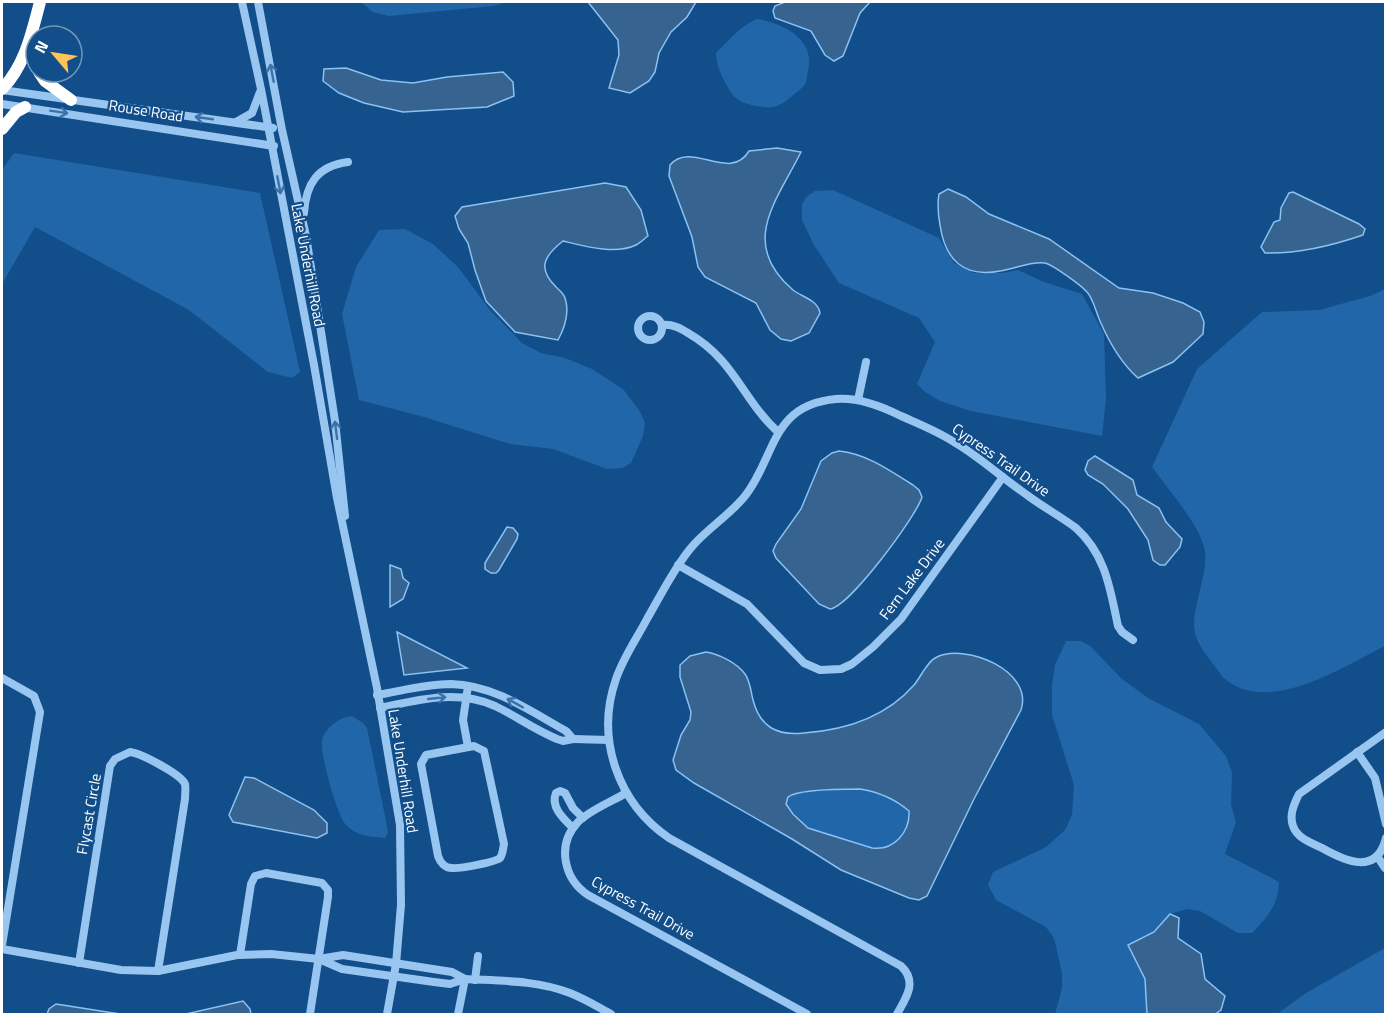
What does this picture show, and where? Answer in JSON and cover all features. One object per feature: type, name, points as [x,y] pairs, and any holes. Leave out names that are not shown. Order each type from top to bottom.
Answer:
[{"type":"highway","points":[[34,24],[40,2]]},
{"type":"highway","points":[[2,89],[11,79],[24,52]]},
{"type":"highway","points":[[49,84],[71,100]]},
{"type":"highway","points":[[2,129],[16,112],[26,107]]},
{"type":"street","name":"Lake Underhill Road","points":[[242,2],[272,145],[337,498],[380,708],[400,825],[401,905],[395,976],[387,1014]]},
{"type":"street","name":"Lake Underhill Road","points":[[258,2],[282,130],[303,223],[335,421],[346,534]]},
{"type":"street","name":"Rouse Road","points":[[2,89],[282,130]]},
{"type":"street","points":[[236,122],[252,113],[261,89]]},
{"type":"street","name":"Rouse Road","points":[[2,104],[286,148]]},
{"type":"street","points":[[303,223],[305,199],[312,182],[329,166],[348,162]]},
{"type":"street","points":[[663,325],[678,327],[698,339],[717,355],[736,376],[762,416],[778,432]]},
{"type":"street","points":[[858,400],[866,362]]},
{"type":"street","name":"Cypress Trail Drive","points":[[897,1014],[908,994],[910,985],[908,975],[901,966],[669,838],[645,819],[626,793],[616,770],[609,740],[609,711],[617,676],[678,565],[699,538],[734,510],[749,491],[778,432],[792,418],[810,406],[832,400],[858,400],[891,411],[944,436],[1072,526],[1090,544],[1106,572],[1118,626],[1133,640]]},
{"type":"street","name":"Fern Lake Drive","points":[[678,565],[750,606],[805,664],[820,670],[841,669],[854,663],[901,619],[1003,477]]},
{"type":"street","points":[[2,678],[34,696],[40,712],[2,947],[121,970],[158,971],[240,955],[271,954],[319,959],[343,956],[451,972],[465,979],[544,985],[574,995],[609,1014]]},
{"type":"street","points":[[377,695],[434,685],[468,686],[500,695],[566,731],[573,739]]},
{"type":"street","points":[[468,686],[463,720],[468,747]]},
{"type":"street","points":[[380,708],[434,698],[466,698],[496,707],[562,741],[609,740]]},
{"type":"street","points":[[532,726],[538,715]]},
{"type":"street","points":[[1386,732],[1299,794],[1293,805],[1293,826],[1299,836],[1352,862],[1366,862],[1377,856],[1386,838]]},
{"type":"street","points":[[474,746],[484,752],[504,844],[501,855],[495,861],[452,868],[442,863],[438,856],[421,764],[426,755],[468,747],[474,746]]},
{"type":"street","points":[[1357,752],[1375,778],[1386,824]]},
{"type":"street","name":"Flycast Circle","points":[[79,963],[110,766],[123,754],[135,753],[181,778],[185,785],[185,799],[158,971]]},
{"type":"street","points":[[583,818],[573,808],[565,793],[560,791],[556,793],[554,801],[558,811],[573,828],[583,818],[626,793]]},
{"type":"street","name":"Cypress Trail Drive","points":[[573,828],[566,845],[566,864],[572,879],[584,892],[807,1014]]},
{"type":"street","points":[[1377,856],[1384,868]]},
{"type":"street","points":[[240,955],[251,884],[255,876],[266,873],[322,883],[327,888],[328,897],[310,1014]]},
{"type":"street","points":[[475,980],[478,956]]},
{"type":"street","points":[[319,959],[342,969],[449,984],[465,979]]},
{"type":"street","points":[[458,1014],[465,979]]},
{"type":"shaded area","points":[[361,2],[508,2],[493,6],[389,16],[373,12]]},
{"type":"shaded area","points":[[588,2],[696,2],[687,17],[671,32],[659,53],[655,72],[649,81],[630,93],[609,88],[619,55],[618,40]]},
{"type":"shaded area","points":[[785,2],[870,2],[860,13],[843,56],[834,61],[825,55],[811,31],[775,18],[773,11],[775,6]]},
{"type":"shaded area","points":[[757,19],[777,24],[795,34],[807,50],[809,60],[807,80],[804,86],[783,103],[772,107],[752,105],[737,99],[724,80],[716,57],[716,53],[735,34]]},
{"type":"shaded area","points":[[346,68],[381,80],[413,83],[447,77],[503,72],[513,82],[514,96],[487,107],[403,112],[364,103],[339,93],[323,81],[324,69]]},
{"type":"shaded area","points":[[777,148],[801,152],[773,205],[767,222],[765,239],[768,255],[777,273],[793,290],[813,302],[820,313],[809,333],[791,341],[781,339],[770,330],[756,303],[705,277],[698,267],[692,237],[669,176],[670,165],[679,159],[689,157],[732,163],[741,160],[749,151]]},
{"type":"shaded area","points":[[14,153],[260,193],[300,372],[292,378],[268,372],[189,310],[35,227],[2,284],[2,170]]},
{"type":"shaded area","points":[[605,183],[626,187],[641,210],[648,236],[636,245],[619,249],[600,249],[563,241],[551,252],[545,262],[546,274],[564,295],[567,309],[566,320],[558,340],[515,332],[486,301],[468,243],[459,229],[455,216],[462,207]]},
{"type":"shaded area","points":[[948,189],[966,197],[989,214],[1049,239],[1119,288],[1153,293],[1183,303],[1200,312],[1204,322],[1203,334],[1173,362],[1138,378],[1126,366],[1111,344],[1089,295],[1060,271],[1045,263],[987,272],[976,272],[958,264],[946,248],[939,217],[939,194]]},
{"type":"shaded area","points":[[833,190],[939,238],[954,263],[974,273],[1003,273],[1018,270],[1044,282],[1082,294],[1104,334],[1106,398],[1102,436],[971,411],[940,401],[925,392],[917,384],[935,342],[919,318],[839,283],[814,245],[802,220],[802,205],[806,197],[815,191]]},
{"type":"shaded area","points":[[1293,192],[1359,224],[1365,229],[1363,235],[1315,248],[1265,253],[1261,247],[1274,222],[1280,220],[1281,208],[1289,193]]},
{"type":"shaded area","points":[[405,229],[433,244],[458,267],[490,310],[522,343],[541,353],[565,358],[592,369],[623,389],[639,410],[645,423],[643,436],[631,463],[622,468],[607,469],[553,449],[510,444],[424,417],[359,400],[342,314],[356,267],[379,230]]},
{"type":"shaded area","points":[[1385,289],[1385,646],[1306,684],[1262,692],[1242,689],[1223,677],[1198,641],[1194,624],[1205,565],[1204,547],[1189,517],[1152,467],[1197,369],[1262,312],[1319,310],[1370,296]]},
{"type":"shaded area","points":[[839,451],[859,455],[886,468],[913,485],[922,497],[908,523],[881,560],[852,593],[830,609],[819,604],[776,558],[773,551],[801,509],[821,461]]},
{"type":"shaded area","points":[[1095,456],[1133,480],[1137,495],[1159,508],[1166,522],[1182,539],[1180,547],[1165,565],[1160,565],[1153,560],[1148,540],[1128,509],[1103,484],[1088,475],[1085,470],[1088,461]]},
{"type":"shaded area","points":[[507,527],[513,528],[518,534],[517,539],[499,570],[491,573],[485,569],[485,563]]},
{"type":"shaded area","points":[[390,565],[401,569],[403,578],[409,583],[403,599],[390,607]]},
{"type":"shaded area","points":[[397,632],[467,668],[404,675]]},
{"type":"shaded area","points":[[1066,641],[1081,641],[1090,646],[1122,679],[1148,698],[1199,724],[1226,756],[1232,772],[1231,805],[1236,822],[1225,854],[1279,882],[1277,898],[1271,910],[1252,933],[1238,933],[1200,911],[1187,909],[1170,914],[1154,932],[1129,945],[1145,979],[1147,1014],[1055,1014],[1062,988],[1062,973],[1054,938],[1046,927],[996,900],[988,885],[993,872],[1046,847],[1065,830],[1072,815],[1074,785],[1052,715],[1055,665]]},
{"type":"shaded area","points":[[711,653],[737,666],[747,677],[756,709],[765,723],[778,731],[794,734],[850,725],[891,706],[914,685],[930,662],[937,657],[964,654],[980,657],[1008,672],[1017,683],[1022,696],[1021,710],[974,799],[927,896],[919,900],[909,898],[841,870],[676,770],[673,760],[681,735],[690,720],[691,712],[680,677],[680,665],[690,656]],"holes":[[[860,789],[880,794],[909,811],[904,833],[894,843],[872,848],[808,828],[786,804],[788,797],[801,792]]]},
{"type":"shaded area","points":[[352,716],[367,728],[387,826],[388,833],[385,838],[359,834],[350,829],[338,810],[330,784],[322,748],[323,736],[333,724]]},
{"type":"shaded area","points":[[245,777],[254,778],[314,810],[327,823],[327,833],[317,838],[233,822],[229,815]]},
{"type":"shaded area","points":[[860,789],[886,797],[909,811],[904,833],[894,843],[872,848],[808,828],[786,804],[788,797],[801,792]]},
{"type":"shaded area","points":[[1170,914],[1179,918],[1178,938],[1201,954],[1205,979],[1225,996],[1221,1010],[1215,1014],[1147,1014],[1145,979],[1128,945],[1154,932]]},
{"type":"shaded area","points":[[1385,948],[1385,1014],[1277,1014],[1306,993]]},
{"type":"shaded area","points":[[243,1001],[251,1014],[186,1014]]},
{"type":"shaded area","points":[[56,1004],[120,1014],[47,1014],[49,1009]]}]
